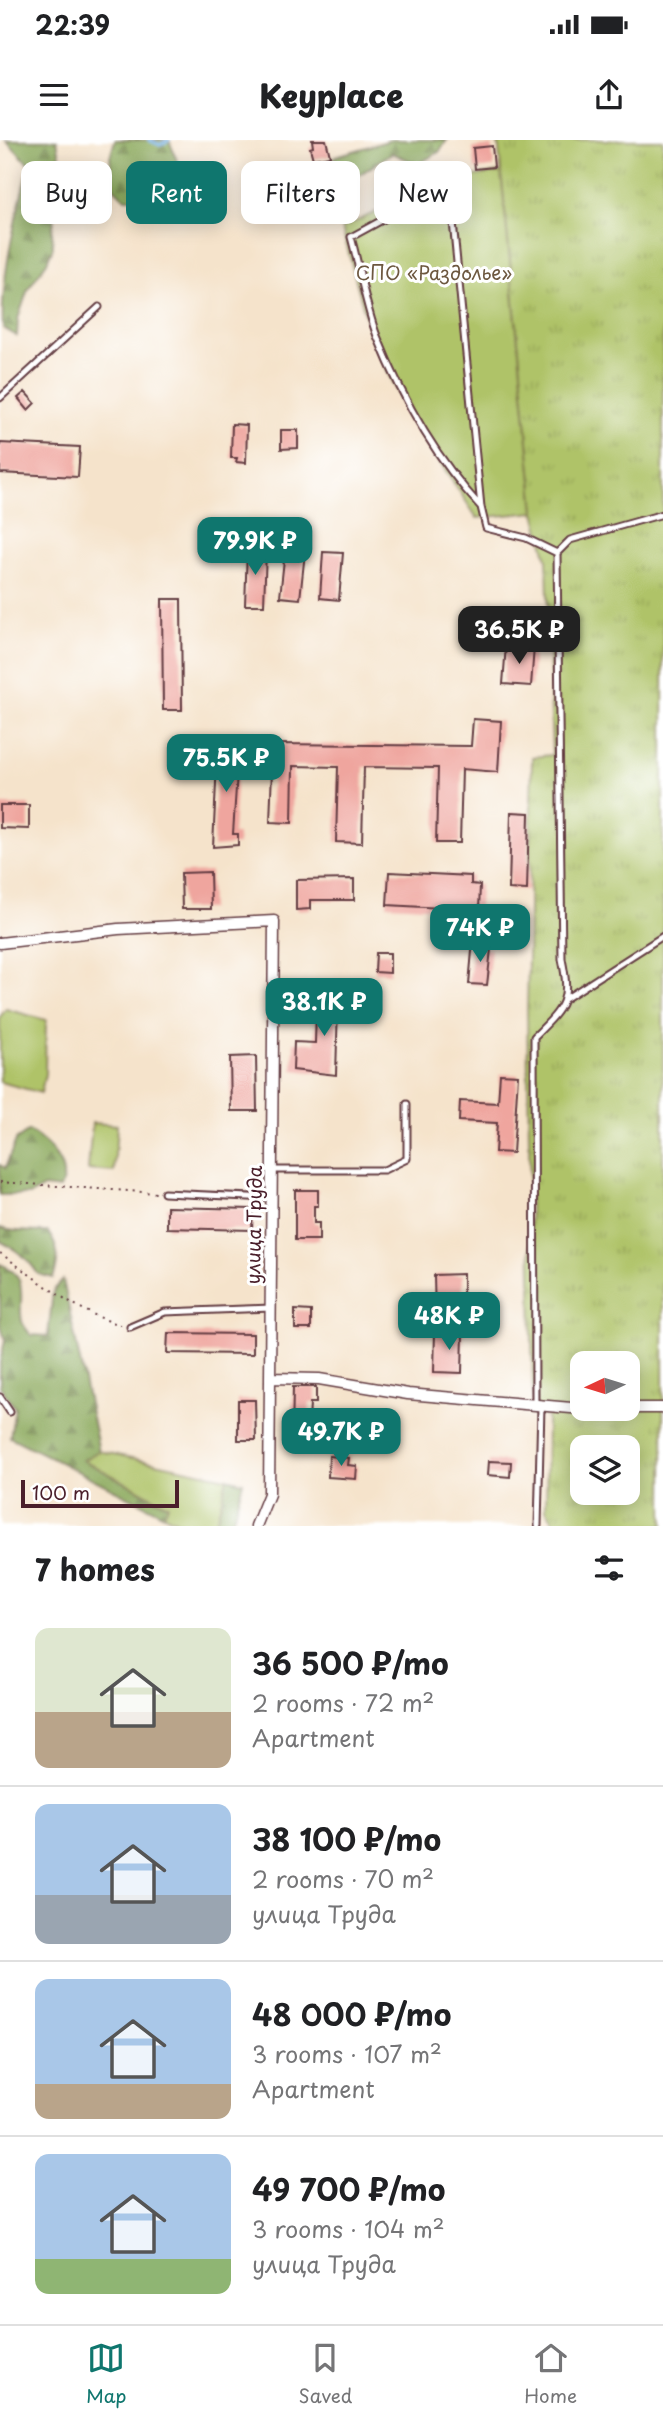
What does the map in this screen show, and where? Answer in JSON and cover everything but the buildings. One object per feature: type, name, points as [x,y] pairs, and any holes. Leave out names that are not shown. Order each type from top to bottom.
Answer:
[{"type":"street","name":"улица Труда","points":[[0,943],[118,929],[274,921],[269,1494],[256,1526]]},
{"type":"street","points":[[270,1378],[319,1379],[408,1394],[570,1408]]},
{"type":"street","points":[[640,1408],[663,1408]]},
{"type":"lane","points":[[481,507],[460,484],[415,415],[377,335],[351,237],[432,193],[450,191],[481,507],[486,528],[526,538],[557,553]]},
{"type":"lane","points":[[0,398],[99,307]]},
{"type":"lane","points":[[538,1526],[534,1037],[558,1013],[565,999],[567,983],[562,958],[557,553],[570,540],[663,514]]},
{"type":"lane","points":[[565,999],[663,936]]},
{"type":"lane","points":[[272,1170],[384,1170],[407,1159],[407,1104]]},
{"type":"lane","points":[[164,1193],[272,1198]]},
{"type":"lane","points":[[130,1327],[165,1312],[271,1308]]},
{"type":"lane","points":[[0,1397],[10,1412]]},
{"type":"path","points":[[0,1182],[164,1193]]},
{"type":"path","points":[[0,1253],[52,1291],[99,1319],[130,1327]]},
{"type":"green space","points":[[6,140],[57,140],[60,157],[70,161],[26,161]]},
{"type":"green space","points":[[115,140],[169,140],[177,161],[126,161],[126,198],[113,187],[110,157]]},
{"type":"green space","points":[[391,140],[447,140],[439,152],[423,161],[411,161],[392,153],[380,161],[374,161],[374,165],[360,174],[360,161],[330,161],[336,156]]},
{"type":"green space","points":[[498,140],[663,140],[663,1526],[556,1526],[546,1509],[547,1416],[533,1413],[527,1009],[532,757],[552,755],[547,560],[535,512]]},
{"type":"green space","name":"СПО «Раздолье»","points":[[501,172],[535,512],[477,518],[410,417],[371,337],[342,228],[360,224],[360,219],[374,213],[374,224],[472,224],[472,176]]},
{"type":"green space","points":[[21,195],[21,224],[53,224],[53,247],[47,262],[28,289],[18,319],[17,336],[3,328],[3,309],[10,246]]},
{"type":"green space","points":[[6,1009],[46,1020],[45,1074],[41,1093],[0,1082],[0,1017]]},
{"type":"green space","points":[[92,1123],[117,1125],[114,1172],[88,1170]]},
{"type":"green space","points":[[29,1131],[56,1156],[63,1172],[60,1189],[44,1187],[30,1195],[0,1195],[0,1165],[5,1168],[16,1140]]},
{"type":"green space","points":[[0,1228],[48,1232],[57,1254],[53,1278],[38,1274],[22,1255],[0,1241]]},
{"type":"green space","points":[[0,1264],[10,1269],[20,1282],[22,1321],[31,1335],[48,1336],[53,1291],[63,1280],[99,1451],[83,1460],[169,1506],[164,1515],[10,1437],[15,1408],[0,1386],[0,1362],[5,1340],[0,1324]]},
{"type":"green space","points":[[99,1451],[227,1478],[215,1526],[186,1526],[164,1515],[168,1505],[83,1460]]},
{"type":"green space","points":[[227,1478],[243,1482],[231,1526],[215,1526]]},
{"type":"waterway","points":[[149,140],[160,145],[169,140]]}]
